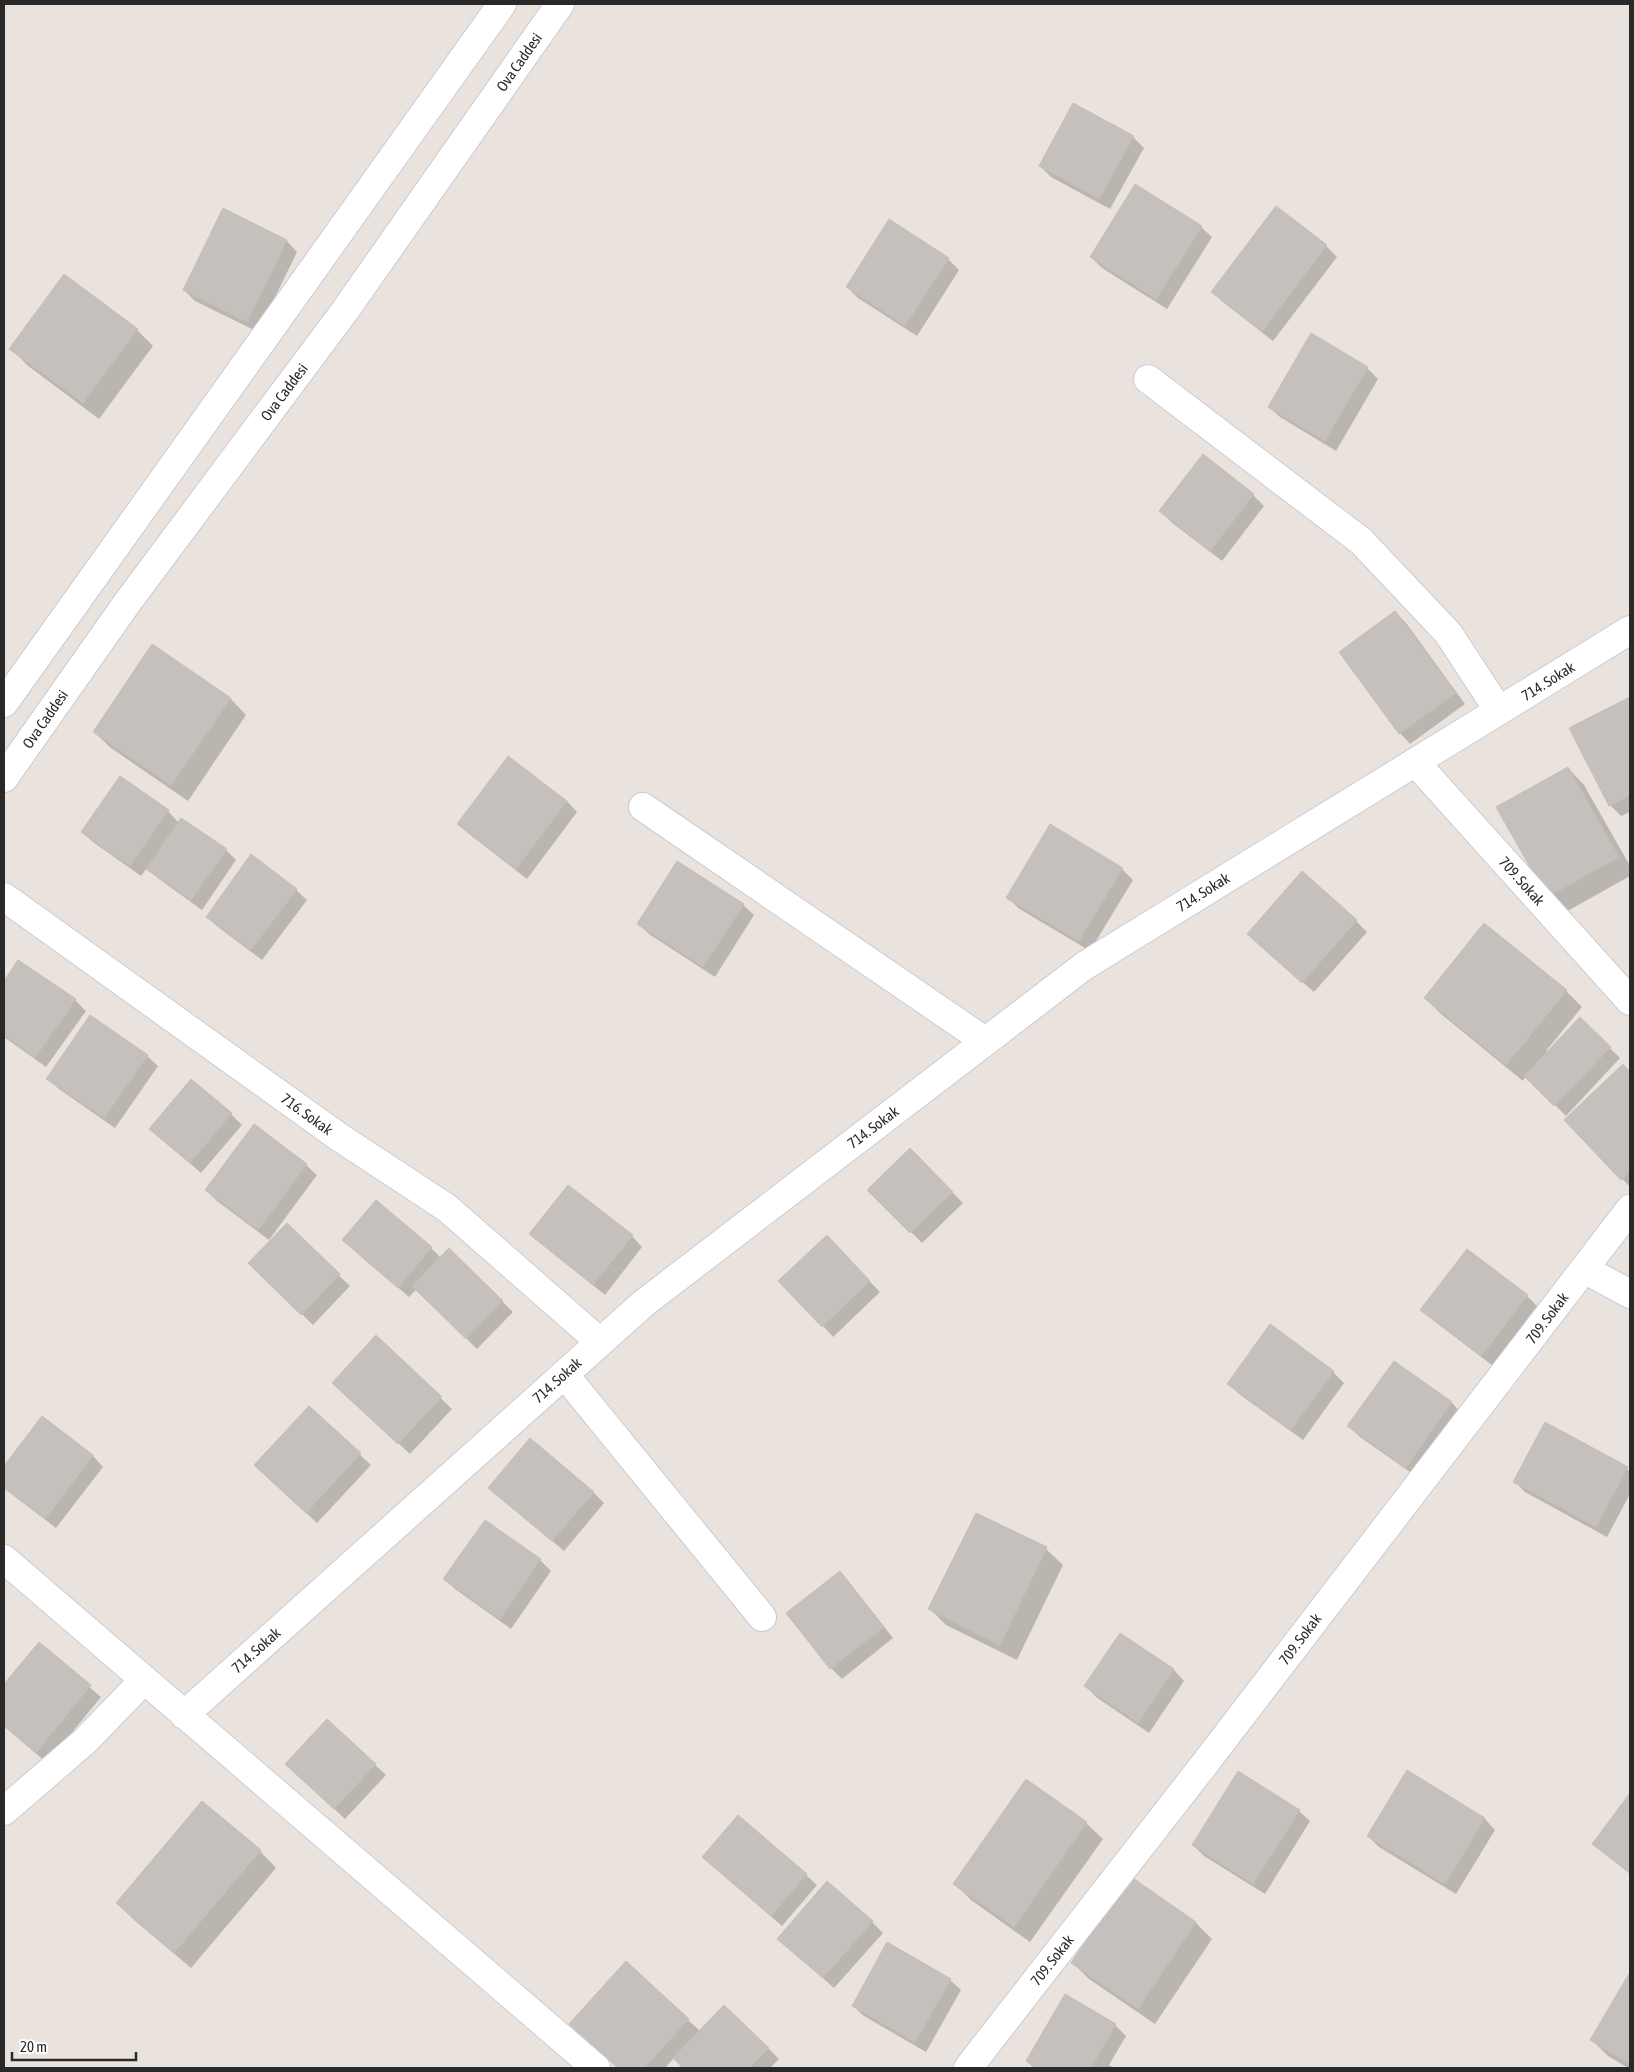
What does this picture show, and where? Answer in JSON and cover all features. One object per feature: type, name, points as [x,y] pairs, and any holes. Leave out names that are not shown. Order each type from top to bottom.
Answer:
[{"type":"street","points":[[4,702],[502,4]]},
{"type":"street","name":"Ova Caddesi","points":[[4,778],[127,603],[344,312],[560,4]]},
{"type":"street","points":[[1148,379],[1361,541],[1448,633],[1499,711]]},
{"type":"street","name":"714. Sokak","points":[[184,1715],[644,1303],[1084,966],[1630,630]]},
{"type":"street","name":"709. Sokak","points":[[1414,762],[1630,1000]]},
{"type":"street","points":[[643,807],[985,1041]]},
{"type":"street","name":"716. Sokak","points":[[4,897],[339,1137],[447,1208],[600,1342]]},
{"type":"street","name":"709. Sokak","points":[[968,2068],[1203,1766],[1630,1209]]},
{"type":"street","points":[[1584,1269],[1630,1294]]},
{"type":"street","points":[[564,1374],[762,1617]]},
{"type":"street","points":[[4,1560],[596,2068]]},
{"type":"street","points":[[4,1811],[85,1742],[144,1680]]},
{"type":"building","points":[[1073,103],[1134,136],[1099,199],[1039,166]]},
{"type":"building","points":[[1135,184],[1202,226],[1156,299],[1090,257]]},
{"type":"building","points":[[1276,206],[1327,245],[1262,331],[1211,292]]},
{"type":"building","points":[[223,208],[287,240],[247,322],[183,290]]},
{"type":"building","points":[[889,219],[949,258],[905,326],[846,287]]},
{"type":"building","points":[[64,274],[138,329],[83,403],[9,349]]},
{"type":"building","points":[[1311,333],[1368,367],[1325,441],[1268,407]]},
{"type":"building","points":[[1203,454],[1254,494],[1210,551],[1159,511]]},
{"type":"building","points":[[1395,611],[1456,693],[1399,734],[1339,652]]},
{"type":"building","points":[[152,644],[231,698],[171,785],[93,732]]},
{"type":"building","points":[[1630,697],[1630,795],[1609,806],[1569,728]]},
{"type":"building","points":[[508,756],[567,801],[516,869],[457,824]]},
{"type":"building","points":[[1568,767],[1619,857],[1547,897],[1496,807]]},
{"type":"building","points":[[120,776],[169,810],[130,866],[81,832]]},
{"type":"building","points":[[181,818],[227,849],[191,900],[146,869]]},
{"type":"building","points":[[1050,824],[1123,868],[1079,941],[1006,898]]},
{"type":"building","points":[[251,854],[297,889],[251,950],[206,917]]},
{"type":"building","points":[[677,861],[744,904],[703,967],[637,924]]},
{"type":"building","points":[[1302,871],[1357,920],[1302,983],[1247,934]]},
{"type":"building","points":[[1484,923],[1567,990],[1506,1065],[1424,998]]},
{"type":"building","points":[[18,960],[76,999],[35,1058],[4,1035],[4,981]]},
{"type":"building","points":[[90,1015],[148,1055],[104,1118],[46,1079]]},
{"type":"building","points":[[1580,1017],[1611,1047],[1554,1106],[1524,1076]]},
{"type":"building","points":[[1623,1064],[1630,1072],[1630,1171],[1621,1180],[1564,1120]]},
{"type":"building","points":[[191,1079],[232,1113],[190,1163],[149,1129]]},
{"type":"building","points":[[254,1124],[307,1164],[258,1230],[205,1190]]},
{"type":"building","points":[[910,1148],[953,1192],[910,1233],[867,1190]]},
{"type":"building","points":[[568,1185],[633,1235],[593,1285],[529,1234]]},
{"type":"building","points":[[376,1200],[432,1247],[398,1288],[342,1240]]},
{"type":"building","points":[[287,1223],[340,1274],[301,1315],[248,1263]]},
{"type":"building","points":[[827,1235],[870,1281],[822,1327],[778,1281]]},
{"type":"building","points":[[449,1248],[503,1301],[466,1339],[412,1286]]},
{"type":"building","points":[[1467,1249],[1528,1295],[1481,1356],[1420,1310]]},
{"type":"building","points":[[1270,1324],[1334,1371],[1291,1430],[1227,1384]]},
{"type":"building","points":[[376,1335],[442,1397],[398,1444],[332,1383]]},
{"type":"building","points":[[1394,1361],[1452,1402],[1406,1468],[1347,1426]]},
{"type":"building","points":[[309,1406],[361,1453],[306,1513],[254,1465]]},
{"type":"building","points":[[42,1416],[93,1455],[45,1519],[4,1488],[4,1466]]},
{"type":"building","points":[[1545,1422],[1628,1467],[1596,1527],[1513,1482]]},
{"type":"building","points":[[530,1438],[594,1492],[552,1541],[488,1488]]},
{"type":"building","points":[[976,1513],[1047,1547],[1000,1645],[928,1609]]},
{"type":"building","points":[[485,1520],[541,1559],[500,1619],[443,1579]]},
{"type":"building","points":[[840,1571],[884,1627],[830,1669],[786,1613]]},
{"type":"building","points":[[1120,1633],[1174,1669],[1138,1723],[1084,1686]]},
{"type":"building","points":[[39,1642],[91,1685],[36,1753],[4,1726],[4,1684]]},
{"type":"building","points":[[327,1719],[376,1764],[334,1809],[285,1764]]},
{"type":"building","points":[[1407,1770],[1485,1818],[1445,1884],[1367,1836]]},
{"type":"building","points":[[1238,1771],[1300,1810],[1253,1884],[1192,1845]]},
{"type":"building","points":[[1026,1779],[1087,1822],[1014,1927],[953,1884]]},
{"type":"building","points":[[1630,1793],[1630,1873],[1592,1844]]},
{"type":"building","points":[[202,1801],[261,1850],[174,1953],[116,1903]]},
{"type":"building","points":[[738,1815],[807,1874],[771,1916],[702,1857]]},
{"type":"building","points":[[1130,1876],[1196,1922],[1138,2009],[1071,1963]]},
{"type":"building","points":[[827,1881],[873,1921],[823,1978],[777,1939]]},
{"type":"building","points":[[887,1942],[951,1979],[915,2042],[852,2006]]},
{"type":"building","points":[[626,1961],[689,2019],[644,2068],[618,2068],[569,2024]]},
{"type":"building","points":[[1630,1972],[1630,2064],[1590,2040]]},
{"type":"building","points":[[1065,1994],[1116,2024],[1091,2068],[1038,2068],[1026,2061]]},
{"type":"building","points":[[724,2005],[769,2048],[749,2068],[683,2068],[673,2058]]}]
